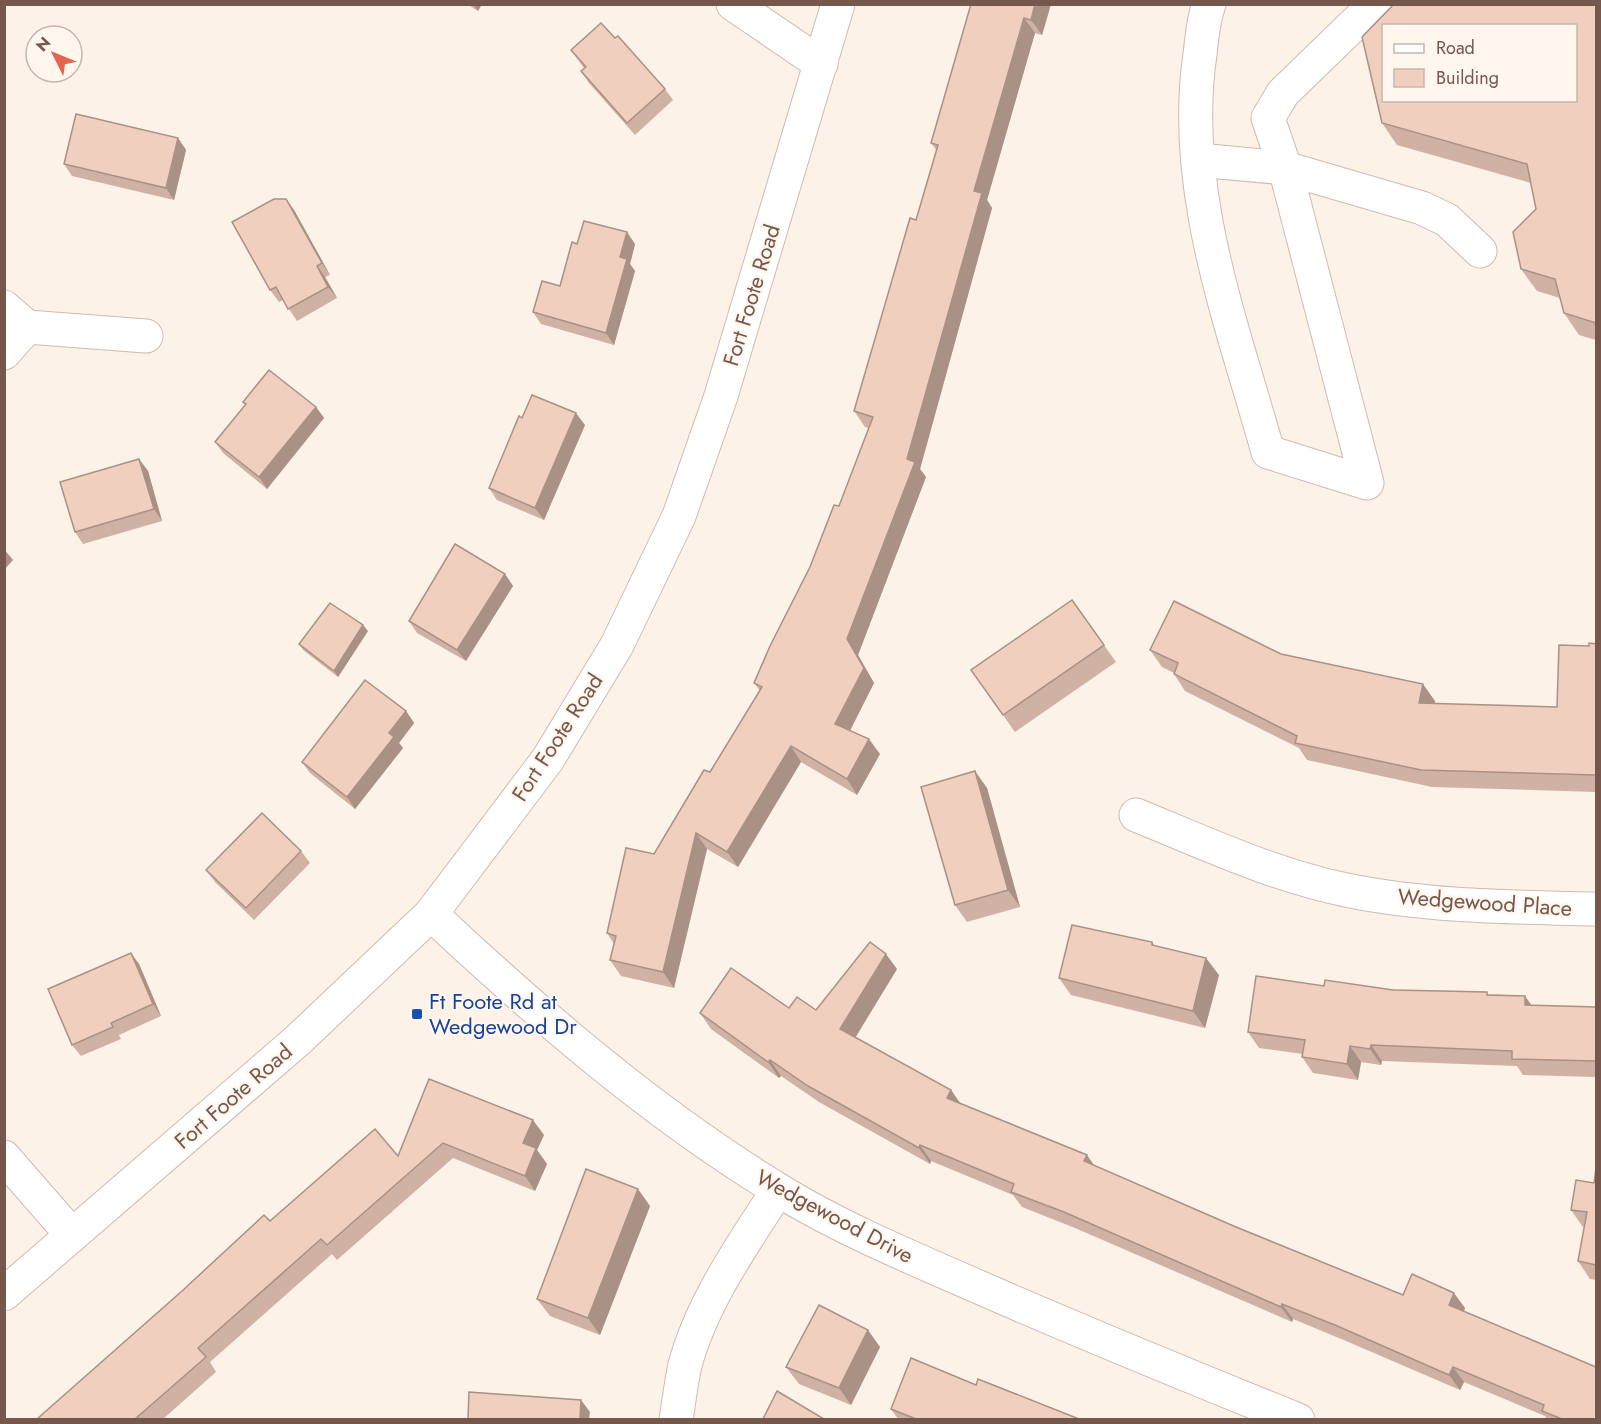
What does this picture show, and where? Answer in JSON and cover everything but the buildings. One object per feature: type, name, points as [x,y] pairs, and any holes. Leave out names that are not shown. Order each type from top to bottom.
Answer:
[{"type":"street","points":[[733,4],[821,64]]},
{"type":"street","name":"Fort Foote Road","points":[[4,1294],[298,1040],[431,914],[548,759],[617,645],[679,516],[721,396],[838,4]]},
{"type":"street","points":[[1209,4],[1198,67],[1196,113],[1204,220],[1268,452],[1367,483],[1285,168],[1268,118],[1283,93],[1362,7]]},
{"type":"street","points":[[1198,160],[1285,168],[1422,208],[1447,220],[1480,251]]},
{"type":"street","points":[[4,353],[16,317],[146,336]]},
{"type":"street","name":"Wedgewood Place","points":[[1136,815],[1263,867],[1346,890],[1453,905],[1596,909]]},
{"type":"street","name":"Wedgewood Drive","points":[[431,914],[574,1042],[676,1120],[778,1190],[902,1253],[1094,1337],[1298,1419]]},
{"type":"street","points":[[4,1157],[72,1235]]},
{"type":"street","points":[[676,1419],[686,1364],[708,1306],[740,1248],[778,1190]]},
{"type":"place","name":"Ft Foote Rd at Wedgewood Dr","points":[[417,1014]]}]
